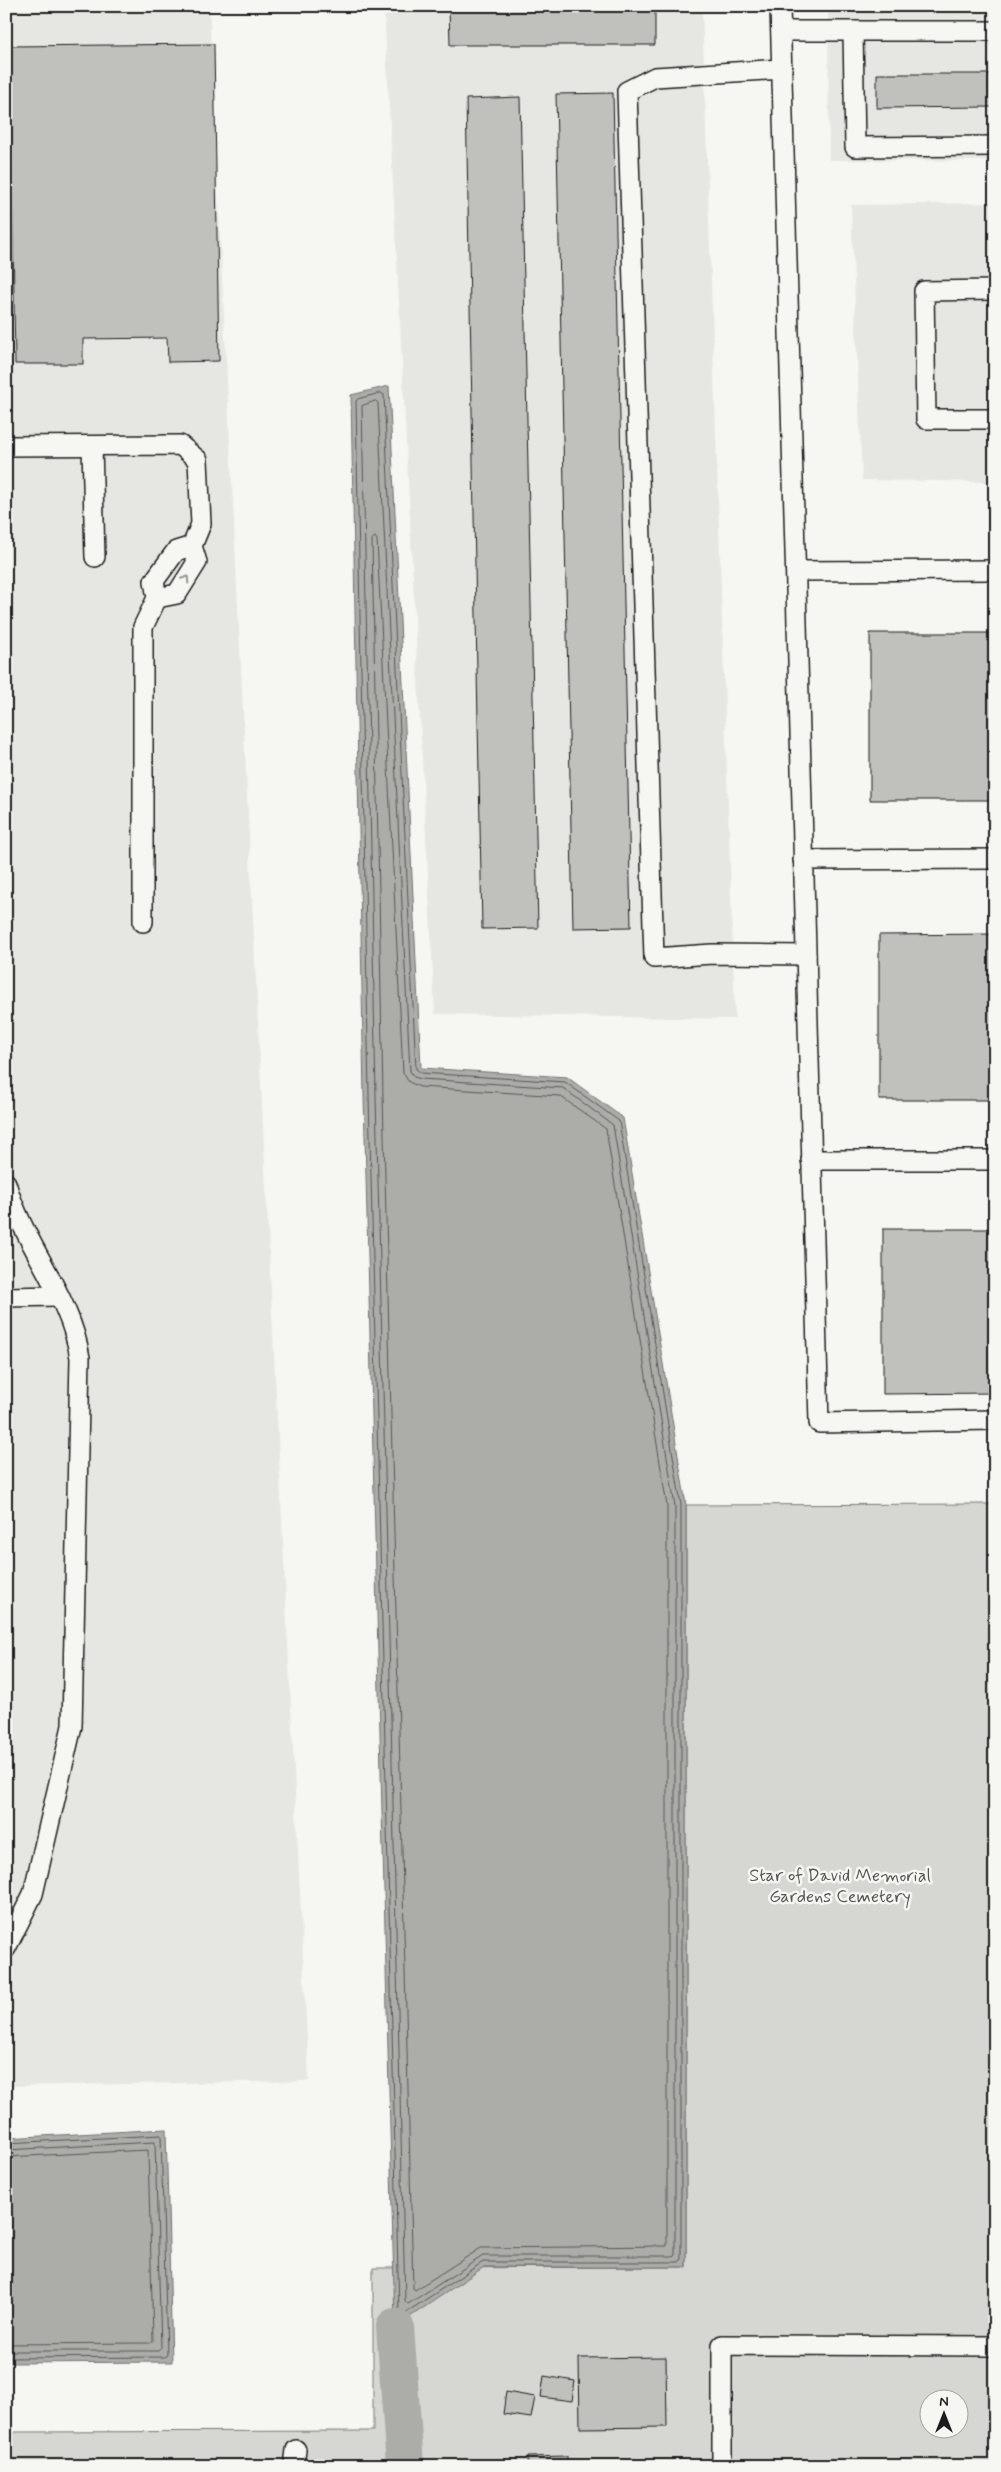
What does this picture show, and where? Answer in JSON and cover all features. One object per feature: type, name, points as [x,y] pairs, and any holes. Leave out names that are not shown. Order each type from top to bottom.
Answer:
[{"type":"lane","points":[[780,6],[818,1423],[995,1420]]},
{"type":"lane","points":[[781,31],[995,31]]},
{"type":"lane","points":[[853,31],[855,147],[995,146]]},
{"type":"lane","points":[[782,69],[655,77],[627,91],[627,101],[654,958],[712,954],[806,956]]},
{"type":"lane","points":[[995,290],[924,291],[926,419],[995,419]]},
{"type":"lane","points":[[6,446],[180,445],[198,460],[201,524],[192,546],[197,562],[177,594],[157,598],[143,627],[144,922]]},
{"type":"lane","points":[[92,446],[95,557]]},
{"type":"lane","points":[[796,571],[995,570]]},
{"type":"lane","points":[[803,860],[995,858]]},
{"type":"lane","points":[[812,1160],[995,1160]]},
{"type":"lane","points":[[6,1183],[22,1223],[77,1334],[80,1358],[72,1726],[33,1894],[6,1948]]},
{"type":"lane","points":[[6,1297],[58,1296]]},
{"type":"lane","points":[[722,2466],[722,2345],[995,2346]]},
{"type":"shaded area","points":[[6,6],[209,6],[309,2081],[6,2086]]},
{"type":"shaded area","points":[[384,6],[702,6],[735,1019],[435,1014]]},
{"type":"shaded area","points":[[828,6],[995,6],[995,161],[829,160]]},
{"type":"shaded area","points":[[995,203],[995,482],[862,480],[851,205]]},
{"type":"green space","name":"Star of David Memorial Gardens Cemetery","points":[[995,1504],[995,2466],[6,2466],[6,2432],[373,2431],[373,2268],[686,2267],[686,1505]]},
{"type":"water","points":[[389,386],[421,1068],[567,1077],[623,1118],[686,1505],[686,2267],[484,2267],[395,2327],[364,1097],[351,395]]},
{"type":"water","points":[[166,2129],[172,2362],[6,2363],[6,2138]]},
{"type":"building","points":[[449,6],[655,6],[655,45],[450,45]]},
{"type":"building","points":[[214,44],[219,361],[168,362],[167,338],[83,339],[83,364],[15,364],[10,46]]},
{"type":"building","points":[[877,74],[995,74],[995,107],[877,108]]},
{"type":"building","points":[[613,93],[631,927],[573,928],[556,94]]},
{"type":"building","points":[[520,97],[538,928],[482,929],[466,99]]},
{"type":"building","points":[[870,633],[995,633],[995,800],[870,800]]},
{"type":"building","points":[[995,934],[995,1100],[879,1100],[879,935]]},
{"type":"building","points":[[883,1229],[995,1229],[995,1393],[883,1394]]},
{"type":"building","points":[[666,2357],[667,2427],[580,2428],[579,2358]]},
{"type":"building","points":[[544,2376],[575,2381],[572,2401],[541,2397]]},
{"type":"building","points":[[506,2392],[535,2397],[531,2418],[503,2414]]},
{"type":"building","points":[[567,2456],[567,2466],[528,2466],[528,2457]]},
{"type":"waterway","points":[[395,2327],[405,2466]]}]
